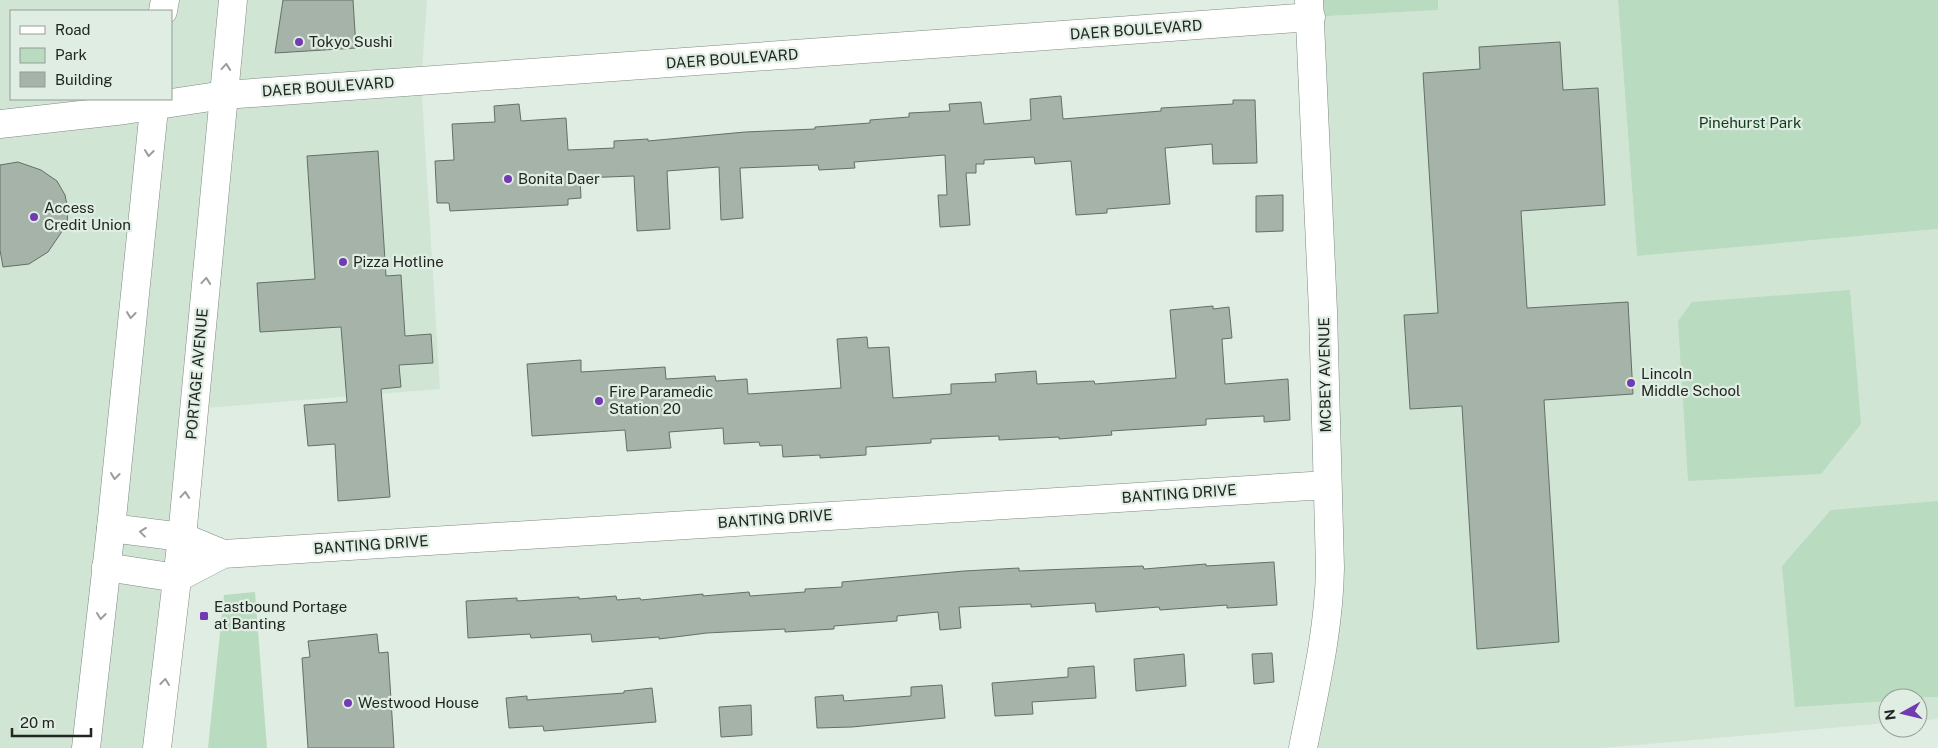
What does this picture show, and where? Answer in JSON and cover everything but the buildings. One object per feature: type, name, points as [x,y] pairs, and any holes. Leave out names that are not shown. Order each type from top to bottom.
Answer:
[{"type":"main road","name":"PORTAGE AVENUE","points":[[157,748],[178,578],[233,0]]},
{"type":"main road","name":"DAER BOULEVARD","points":[[0,124],[125,110],[154,102],[224,95],[1310,8]]},
{"type":"main road","name":"MCBEY AVENUE","points":[[1303,748],[1322,656],[1330,568],[1323,311],[1310,8]]},
{"type":"main road","points":[[86,748],[154,102]]},
{"type":"main road","name":"BANTING DRIVE","points":[[178,578],[222,554],[1327,485]]},
{"type":"main road","name":"BANTING DRIVE","points":[[110,528],[182,537],[222,554]]},
{"type":"main road","points":[[106,567],[178,578]]},
{"type":"shaded area","points":[[0,0],[427,0],[421,81],[440,389],[194,409],[157,748],[0,748]]},
{"type":"shaded area","name":"Lincoln Middle School","points":[[1438,0],[1618,0],[1637,256],[1938,229],[1938,719],[1928,720],[1928,688],[1878,688],[1878,724],[1602,748],[1303,748],[1324,641],[1311,17],[1438,10]]},
{"type":"green space","points":[[1309,0],[1438,0],[1438,10],[1311,17]]},
{"type":"green space","name":"Pinehurst Park","points":[[1618,0],[1938,0],[1938,229],[1637,256]]},
{"type":"green space","points":[[1850,290],[1861,424],[1821,474],[1688,481],[1678,321],[1692,302]]},
{"type":"green space","points":[[1938,501],[1938,697],[1928,697],[1928,688],[1878,688],[1878,702],[1795,707],[1782,566],[1831,510]]},
{"type":"green space","points":[[255,592],[267,748],[208,748],[224,595]]},
{"type":"place","name":"Tokyo Sushi","points":[[299,42]]},
{"type":"place","name":"Bonita Daer","points":[[508,179]]},
{"type":"place","name":"Access Credit Union","points":[[34,217]]},
{"type":"place","name":"Pizza Hotline","points":[[343,262]]},
{"type":"place","name":"Lincoln Middle School","points":[[1631,383]]},
{"type":"place","name":"Fire Paramedic Station 20","points":[[599,401]]},
{"type":"place","name":"Eastbound Portage at Banting","points":[[204,616]]},
{"type":"place","name":"Westwood House","points":[[348,703]]}]
